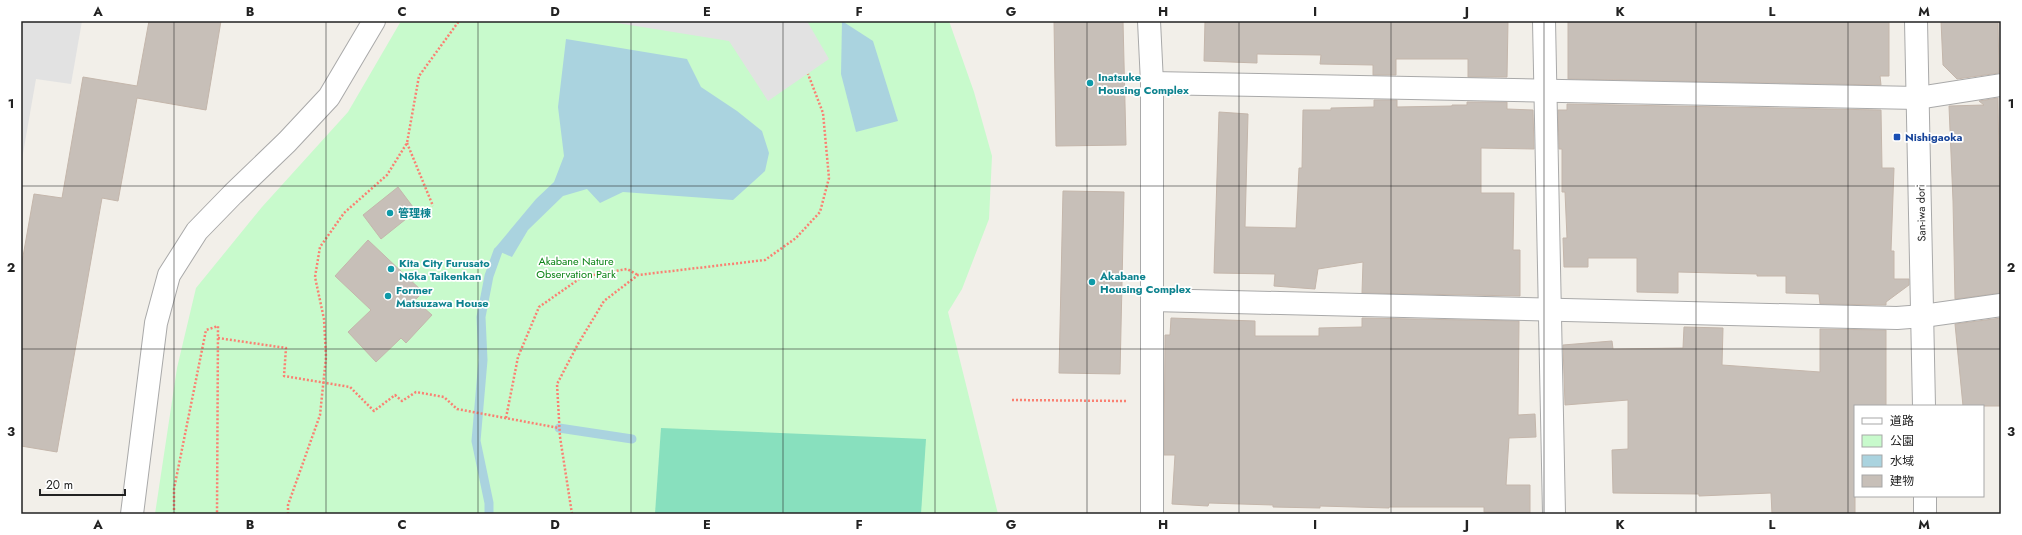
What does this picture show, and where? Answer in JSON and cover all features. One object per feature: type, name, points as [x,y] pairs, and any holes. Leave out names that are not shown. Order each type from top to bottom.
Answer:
[{"type":"street","points":[[132,514],[156,323],[169,275],[197,230],[287,142],[329,97],[374,21]]},
{"type":"street","points":[[1149,21],[1152,83],[1152,514]]},
{"type":"street","points":[[1544,21],[1548,309],[1554,514]]},
{"type":"street","name":"San-iwa dori","points":[[1916,21],[1924,405]]},
{"type":"street","points":[[1152,83],[1918,98],[2001,85]]},
{"type":"street","points":[[1152,300],[1897,318],[1923,316],[2001,305]]},
{"type":"street","points":[[1925,497],[1925,514]]},
{"type":"path","points":[[288,514],[288,505],[320,415],[326,357],[324,319],[315,277],[320,247],[344,213],[387,175],[407,143],[418,76],[459,21]]},
{"type":"path","points":[[572,514],[559,428],[557,384],[578,344],[604,301],[638,275],[765,260],[796,238],[820,212],[829,178],[823,113],[808,74]]},
{"type":"path","points":[[407,143],[433,206]]},
{"type":"path","points":[[506,418],[518,357],[539,307],[582,277],[627,269],[638,275]]},
{"type":"path","points":[[174,514],[174,489],[206,330],[218,326],[216,514]]},
{"type":"path","points":[[218,338],[286,348],[284,376],[350,387],[374,411],[395,395],[402,401],[416,392],[444,397],[457,409],[559,428]]},
{"type":"path","points":[[1012,400],[1127,401]]},
{"type":"green space","name":"Akabane Nature Observation Park","points":[[401,21],[949,21],[974,92],[992,156],[989,219],[962,289],[948,312],[998,514],[155,514],[177,368],[196,288],[262,207],[348,112]]},
{"type":"green space","points":[[661,428],[926,439],[921,514],[655,514]]},
{"type":"shaded area","points":[[21,21],[82,21],[71,84],[36,79],[21,165]]},
{"type":"shaded area","points":[[605,21],[807,21],[829,59],[768,101],[729,41]]},
{"type":"water","points":[[842,21],[873,41],[898,121],[856,132],[841,74]]},
{"type":"water","points":[[566,39],[687,59],[701,87],[737,111],[762,131],[769,153],[765,171],[733,200],[623,192],[600,203],[587,189],[563,196],[528,230],[512,257],[498,251],[496,247],[536,199],[554,182],[564,156],[558,107]]},
{"type":"building","points":[[149,21],[221,21],[206,110],[137,98],[118,201],[102,198],[57,452],[21,446],[21,268],[34,194],[62,198],[83,77],[137,86]]},
{"type":"building","name":"Inatsuke Housing Complex","points":[[1054,21],[1123,21],[1126,145],[1056,146]]},
{"type":"building","points":[[1205,21],[1508,21],[1507,77],[1468,77],[1468,59],[1396,59],[1396,75],[1373,75],[1373,65],[1320,64],[1321,55],[1257,54],[1257,63],[1204,61]]},
{"type":"building","points":[[1568,21],[1889,21],[1889,76],[1880,76],[1881,85],[1568,79]]},
{"type":"building","points":[[1941,21],[1998,21],[1999,73],[1957,79],[1943,65]]},
{"type":"building","points":[[1998,98],[2001,293],[1955,299],[1949,106],[1984,105],[1979,101]]},
{"type":"building","points":[[1374,100],[1397,100],[1397,107],[1467,105],[1467,102],[1507,102],[1507,109],[1533,110],[1534,149],[1481,148],[1481,193],[1514,193],[1513,250],[1520,250],[1520,296],[1362,293],[1363,262],[1318,269],[1315,289],[1274,286],[1275,274],[1214,273],[1219,112],[1248,114],[1245,227],[1296,228],[1299,168],[1302,168],[1303,110],[1374,107]]},
{"type":"building","points":[[1567,104],[1881,110],[1882,168],[1894,168],[1891,251],[1894,251],[1894,279],[1909,279],[1909,285],[1886,302],[1886,305],[1820,304],[1819,294],[1786,293],[1786,276],[1678,272],[1678,293],[1637,292],[1637,258],[1588,258],[1588,267],[1564,267],[1563,238],[1567,238],[1565,192],[1562,192],[1562,149],[1559,149],[1558,110],[1567,110]]},
{"type":"building","name":"管理棟","points":[[398,187],[416,211],[381,239],[363,215]]},
{"type":"building","name":"Akabane Housing Complex","points":[[1063,191],[1124,192],[1120,374],[1059,373]]},
{"type":"building","name":"Former Matsuzawa House","points":[[368,240],[423,292],[415,300],[432,315],[406,343],[401,338],[376,362],[348,332],[371,310],[335,276]]},
{"type":"building","points":[[1171,318],[1255,321],[1255,336],[1319,336],[1319,328],[1362,327],[1362,318],[1519,321],[1518,415],[1535,414],[1536,437],[1509,438],[1506,485],[1530,485],[1530,513],[1484,512],[1484,507],[1389,508],[1320,506],[1320,508],[1209,503],[1208,506],[1172,504],[1175,455],[1164,455],[1165,335],[1170,335]]},
{"type":"building","points":[[2001,318],[2001,406],[1963,405],[1955,324]]},
{"type":"building","points":[[1684,327],[1723,328],[1722,365],[1820,372],[1820,329],[1886,330],[1886,405],[1854,405],[1855,514],[1772,514],[1771,493],[1699,496],[1699,494],[1613,493],[1612,450],[1628,449],[1628,400],[1565,405],[1563,345],[1612,341],[1613,349],[1683,348]]},
{"type":"waterway","points":[[489,514],[489,503],[476,441],[483,360],[481,317],[489,276],[498,251]]},
{"type":"waterway","points":[[559,428],[632,439]]},
{"type":"place","name":"Inatsuke Housing Complex","points":[[1090,83]]},
{"type":"place","name":"Nishigaoka","points":[[1897,137]]},
{"type":"place","name":"管理棟","points":[[390,213]]},
{"type":"place","name":"Kita City Furusato Nōka Taikenkan","points":[[391,269]]},
{"type":"place","name":"Akabane Housing Complex","points":[[1092,282]]},
{"type":"place","name":"Former Matsuzawa House","points":[[388,296]]}]
